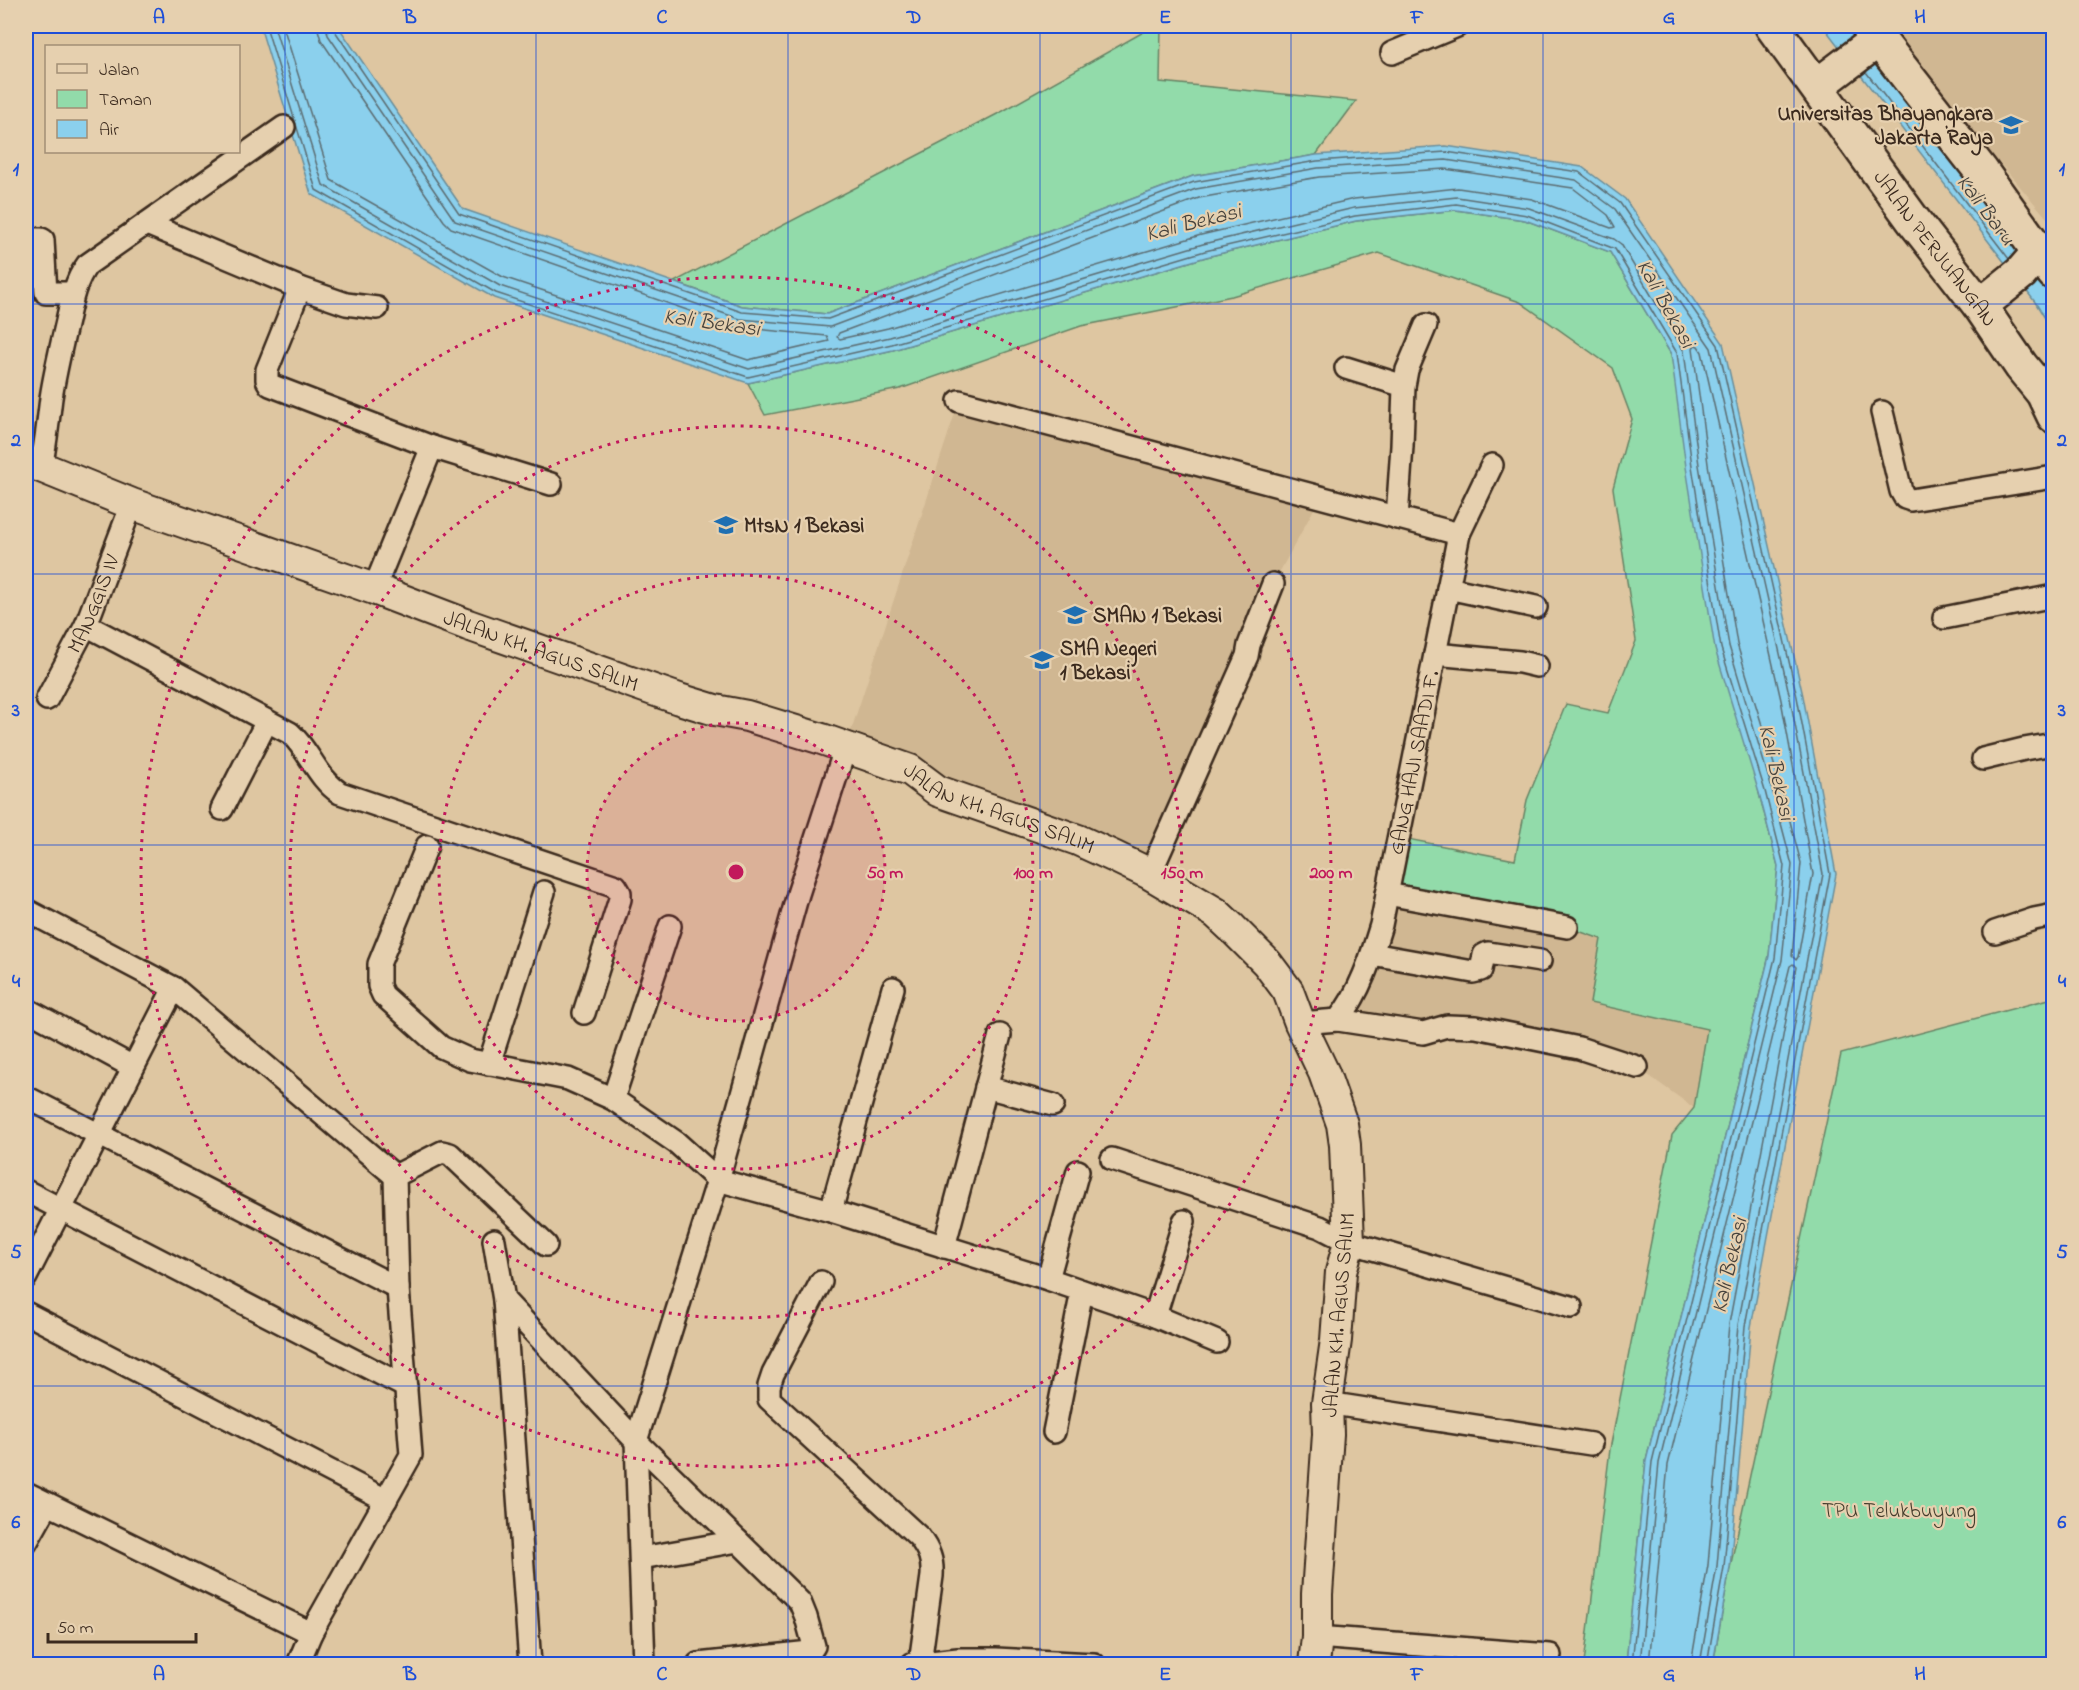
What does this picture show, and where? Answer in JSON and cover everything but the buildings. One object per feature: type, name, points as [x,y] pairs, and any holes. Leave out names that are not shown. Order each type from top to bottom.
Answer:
[{"type":"main road","name":"JALAN PERJUANGAN","points":[[1772,26],[1819,84],[1907,211],[2043,393],[2054,416]]},
{"type":"main road","points":[[1819,84],[1875,35],[1982,172],[2043,260],[2020,273],[1980,306]]},
{"type":"street","points":[[1392,53],[1457,26]]},
{"type":"street","points":[[33,464],[47,441],[51,399],[59,355],[74,293],[87,265],[284,127]]},
{"type":"street","points":[[147,224],[300,288],[346,304],[377,308]]},
{"type":"street","points":[[26,239],[41,238],[43,240],[46,292],[74,293]]},
{"type":"street","points":[[300,288],[267,370],[266,377],[270,385],[432,447],[551,484]]},
{"type":"street","points":[[1397,518],[1404,386],[1407,369],[1426,325]]},
{"type":"street","points":[[1346,368],[1404,386]]},
{"type":"street","points":[[959,401],[1459,534]]},
{"type":"street","points":[[1882,412],[1901,491],[1905,498],[1911,500],[2054,477]]},
{"type":"street","points":[[374,589],[432,447]]},
{"type":"street","name":"JALAN KH. AGUS SALIM","points":[[33,464],[132,504],[679,699],[715,710],[747,716],[822,739],[910,770],[938,791],[1078,840],[1150,874],[1216,913],[1267,963],[1288,991],[1300,1023],[1324,1073],[1342,1124],[1348,1171],[1349,1242],[1341,1272],[1336,1340],[1327,1403],[1328,1434],[1317,1594],[1316,1651]]},
{"type":"street","name":"GANG HAJI SAADI F.","points":[[1338,1020],[1365,973],[1381,925],[1459,534],[1492,465]]},
{"type":"street","name":"MANGGIS IV","points":[[47,699],[86,625],[132,504]]},
{"type":"street","points":[[1150,874],[1247,656],[1249,645],[1273,584]]},
{"type":"street","points":[[1448,588],[1536,607]]},
{"type":"street","points":[[1944,618],[2054,596]]},
{"type":"street","points":[[86,625],[290,733],[299,741],[322,776],[339,793],[619,888],[620,899],[584,1013]]},
{"type":"street","points":[[1435,654],[1537,666]]},
{"type":"street","points":[[222,809],[267,721]]},
{"type":"street","points":[[1983,759],[2054,744]]},
{"type":"street","points":[[644,1665],[636,1441],[718,1180],[798,894],[845,749]]},
{"type":"street","points":[[427,846],[379,964],[379,986],[383,995],[441,1047],[470,1060],[568,1079],[613,1099],[676,1143],[718,1180],[831,1211],[1048,1279],[1155,1316],[1217,1342]]},
{"type":"street","points":[[489,1064],[544,892]]},
{"type":"street","points":[[1387,894],[1567,927]]},
{"type":"street","points":[[26,910],[174,988],[395,1176],[398,1288],[411,1455],[311,1633],[298,1665]]},
{"type":"street","points":[[1995,932],[2054,915]]},
{"type":"street","points":[[613,1099],[670,926]]},
{"type":"street","points":[[1372,954],[1473,972],[1481,970],[1484,955],[1488,953],[1540,961]]},
{"type":"street","points":[[26,1277],[174,988]]},
{"type":"street","points":[[831,1211],[893,988]]},
{"type":"street","points":[[26,1009],[133,1068]]},
{"type":"street","points":[[1300,1023],[1338,1020],[1423,1033],[1447,1026],[1476,1027],[1579,1048],[1637,1067]]},
{"type":"street","points":[[944,1246],[1000,1035]]},
{"type":"street","points":[[986,1087],[1053,1105]]},
{"type":"street","points":[[26,1097],[398,1288]]},
{"type":"street","points":[[395,1176],[445,1152],[546,1245]]},
{"type":"street","points":[[1112,1159],[1320,1227],[1349,1242],[1571,1307]]},
{"type":"street","points":[[1048,1279],[1078,1172]]},
{"type":"street","points":[[26,1191],[406,1387]]},
{"type":"street","points":[[1155,1316],[1184,1221]]},
{"type":"street","points":[[494,1240],[504,1300],[530,1665]]},
{"type":"street","points":[[821,1282],[773,1374],[769,1386],[769,1399],[919,1537],[927,1547],[933,1562],[932,1576],[916,1664],[958,1659],[996,1659],[1094,1665]]},
{"type":"street","points":[[1054,1432],[1082,1291]]},
{"type":"street","points":[[504,1300],[636,1441],[800,1602],[814,1646],[810,1652],[698,1665]]},
{"type":"street","points":[[26,1313],[386,1500]]},
{"type":"street","points":[[1327,1403],[1591,1444]]},
{"type":"street","points":[[26,1493],[311,1633]]},
{"type":"street","points":[[26,1543],[48,1503]]},
{"type":"street","points":[[641,1558],[738,1541]]},
{"type":"street","points":[[1316,1651],[1550,1655]]},
{"type":"shaded area","name":"Universitas Bhayangkara Jakarta Raya","points":[[1882,26],[2053,26],[2053,225]]},
{"type":"shaded area","name":"SMAN 1 Bekasi","points":[[959,401],[1320,498],[1273,584],[1150,874],[845,749]]},
{"type":"shaded area","points":[[1387,894],[1567,927],[1602,939],[1590,1003],[1707,1028],[1694,1108],[1637,1067],[1447,1026],[1345,1011]]},
{"type":"green space","points":[[1154,26],[1161,26],[1160,82],[1356,101],[1316,155],[1193,176],[827,314],[742,306],[674,282],[1003,111]]},
{"type":"green space","points":[[1456,210],[1525,220],[1610,252],[1671,354],[1759,793],[1778,866],[1769,956],[1646,1461],[1626,1664],[1584,1664],[1610,1449],[1672,1135],[1694,1108],[1707,1029],[1590,1003],[1601,939],[1567,927],[1387,894],[1408,839],[1515,860],[1527,800],[1566,704],[1608,713],[1636,641],[1613,488],[1632,419],[1613,368],[1520,302],[1379,253],[1232,296],[1081,326],[900,389],[765,415],[748,383],[893,350],[1206,257],[1356,221]]},
{"type":"green space","name":"TPU Telukbuyung","points":[[2053,998],[2053,1664],[1713,1664],[1730,1568],[1841,1054]]},
{"type":"water","name":"Kali Bekasi","points":[[260,26],[338,26],[463,209],[742,306],[827,314],[1193,176],[1316,155],[1446,146],[1582,167],[1625,199],[1723,343],[1803,696],[1836,874],[1751,1327],[1730,1568],[1713,1664],[1626,1664],[1646,1461],[1769,956],[1778,866],[1759,793],[1715,649],[1686,467],[1671,354],[1610,252],[1525,220],[1456,210],[1356,221],[1206,257],[893,350],[748,383],[494,298],[311,194]]},
{"type":"water","name":"Kali Baru","points":[[1823,26],[1861,26],[2053,285],[2053,331],[2035,302]]},
{"type":"place","name":"Universitas Bhayangkara Jakarta Raya","points":[[2011,125]]},
{"type":"place","name":"MtsN 1 Bekasi","points":[[726,525]]},
{"type":"place","name":"SMAN 1 Bekasi","points":[[1075,615]]},
{"type":"place","name":"SMA Negeri 1 Bekasi","points":[[1042,660]]}]
